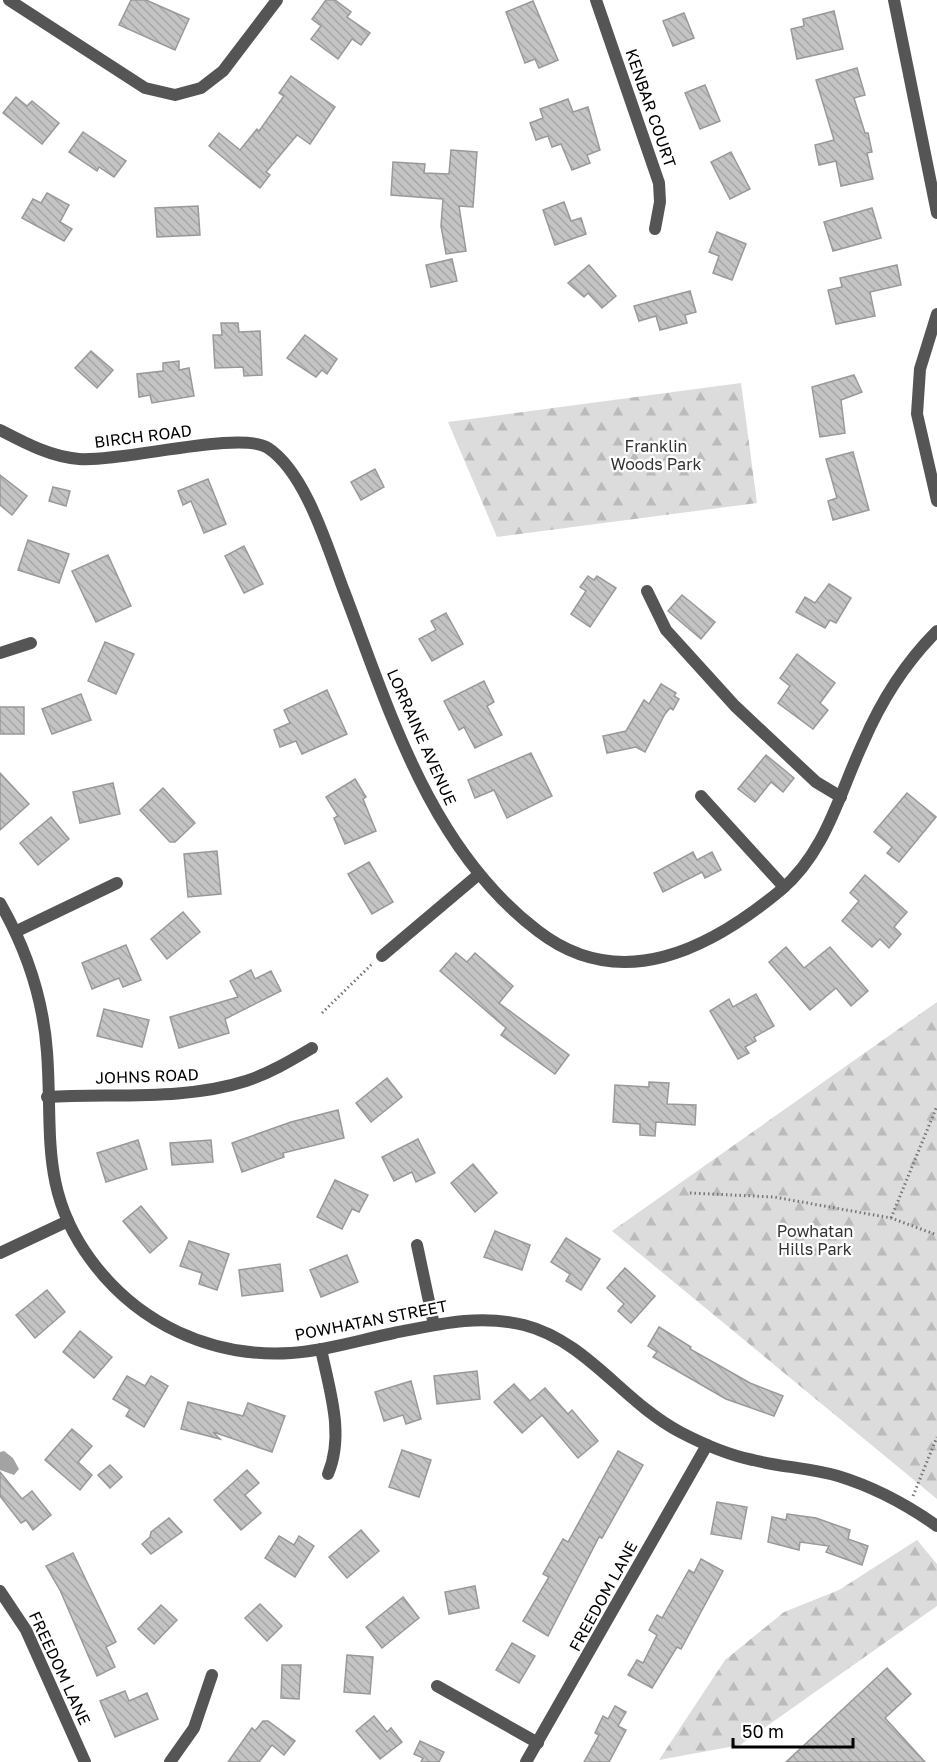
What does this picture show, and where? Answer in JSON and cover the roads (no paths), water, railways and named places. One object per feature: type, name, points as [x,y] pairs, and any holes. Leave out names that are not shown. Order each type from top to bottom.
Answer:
[{"type":"street","points":[[9,0],[145,88],[175,95],[201,88],[215,79],[254,33],[277,0]]},
{"type":"street","name":"KENBAR COURT","points":[[596,0],[659,183],[660,202],[655,229]]},
{"type":"street","points":[[894,0],[937,213]]},
{"type":"street","points":[[937,314],[922,361],[917,389],[920,430],[937,501]]},
{"type":"street","name":"BIRCH ROAD","points":[[0,430],[36,448],[77,459],[117,458],[222,442],[253,441],[268,448],[287,466]]},
{"type":"street","name":"LORRAINE AVENUE","points":[[287,466],[320,529],[390,713],[434,808],[478,875],[514,911],[550,940],[574,952],[611,962],[655,959],[697,945],[732,925],[784,887],[801,869],[823,838],[863,742],[896,680],[937,631]]},
{"type":"street","points":[[647,591],[666,630],[735,706],[816,782],[841,797]]},
{"type":"street","points":[[0,653],[31,643]]},
{"type":"street","points":[[701,796],[784,887]]},
{"type":"street","points":[[382,956],[478,875]]},
{"type":"street","points":[[17,932],[117,883]]},
{"type":"street","name":"POWHATAN STREET","points":[[0,903],[17,932],[35,978],[47,1053],[47,1097],[52,1173],[68,1221],[90,1258],[111,1286],[158,1322],[214,1346],[245,1352],[292,1353],[466,1319],[499,1320],[551,1334],[586,1356],[647,1412],[707,1445],[753,1460],[839,1477],[909,1506],[937,1526]]},
{"type":"street","name":"JOHNS ROAD","points":[[47,1097],[189,1092],[217,1088],[280,1068],[312,1048]]},
{"type":"street","points":[[0,1253],[68,1221]]},
{"type":"street","points":[[417,1245],[434,1325]]},
{"type":"street","points":[[321,1349],[336,1429],[335,1452],[328,1474]]},
{"type":"street","name":"FREEDOM LANE","points":[[526,1762],[707,1445]]},
{"type":"street","name":"FREEDOM LANE","points":[[0,1591],[26,1630],[85,1762]]},
{"type":"street","points":[[170,1762],[194,1728],[212,1675]]},
{"type":"street","points":[[437,1686],[538,1743]]},
{"type":"park label","name":"Franklin Woods Park","points":[[656,455]]},
{"type":"park label","name":"Powhatan Hills Park","points":[[815,1240]]}]
